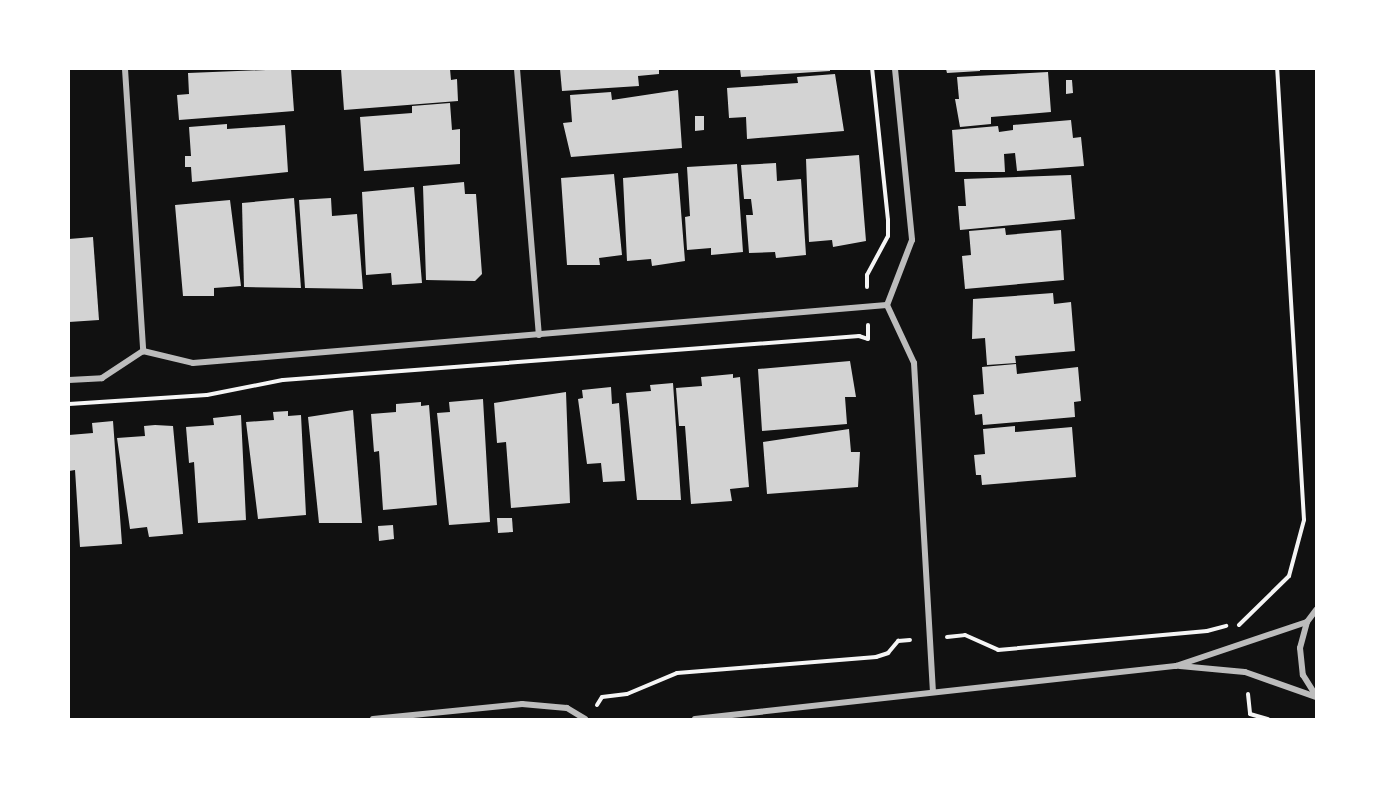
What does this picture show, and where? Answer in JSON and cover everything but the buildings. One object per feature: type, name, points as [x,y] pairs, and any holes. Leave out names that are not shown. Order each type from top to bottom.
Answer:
[{"type":"street","points":[[125,69],[142,351]]},
{"type":"street","points":[[516,69],[539,335]]},
{"type":"street","points":[[895,69],[912,240],[887,305],[914,363],[933,691]]},
{"type":"street","points":[[69,380],[102,378],[142,351],[193,363],[868,309],[887,305]]},
{"type":"street","points":[[1316,610],[1307,622],[1300,662],[1316,697]]},
{"type":"street","points":[[694,719],[1176,666],[1244,646],[1307,622]]},
{"type":"street","points":[[1176,666],[1245,672],[1316,697]]},
{"type":"street","points":[[373,719],[522,704],[567,708],[585,719]]},
{"type":"path","points":[[69,404],[207,395],[283,380],[859,336],[868,339],[867,276],[882,251],[888,220],[872,69]]},
{"type":"path","points":[[591,712],[602,697],[627,694],[677,673],[876,657],[888,653],[898,641],[965,635],[998,650],[1207,631],[1238,623],[1289,576],[1304,520],[1277,69]]},
{"type":"path","points":[[1238,623],[1244,646]]},
{"type":"path","points":[[1245,672],[1250,714],[1268,719]]}]
